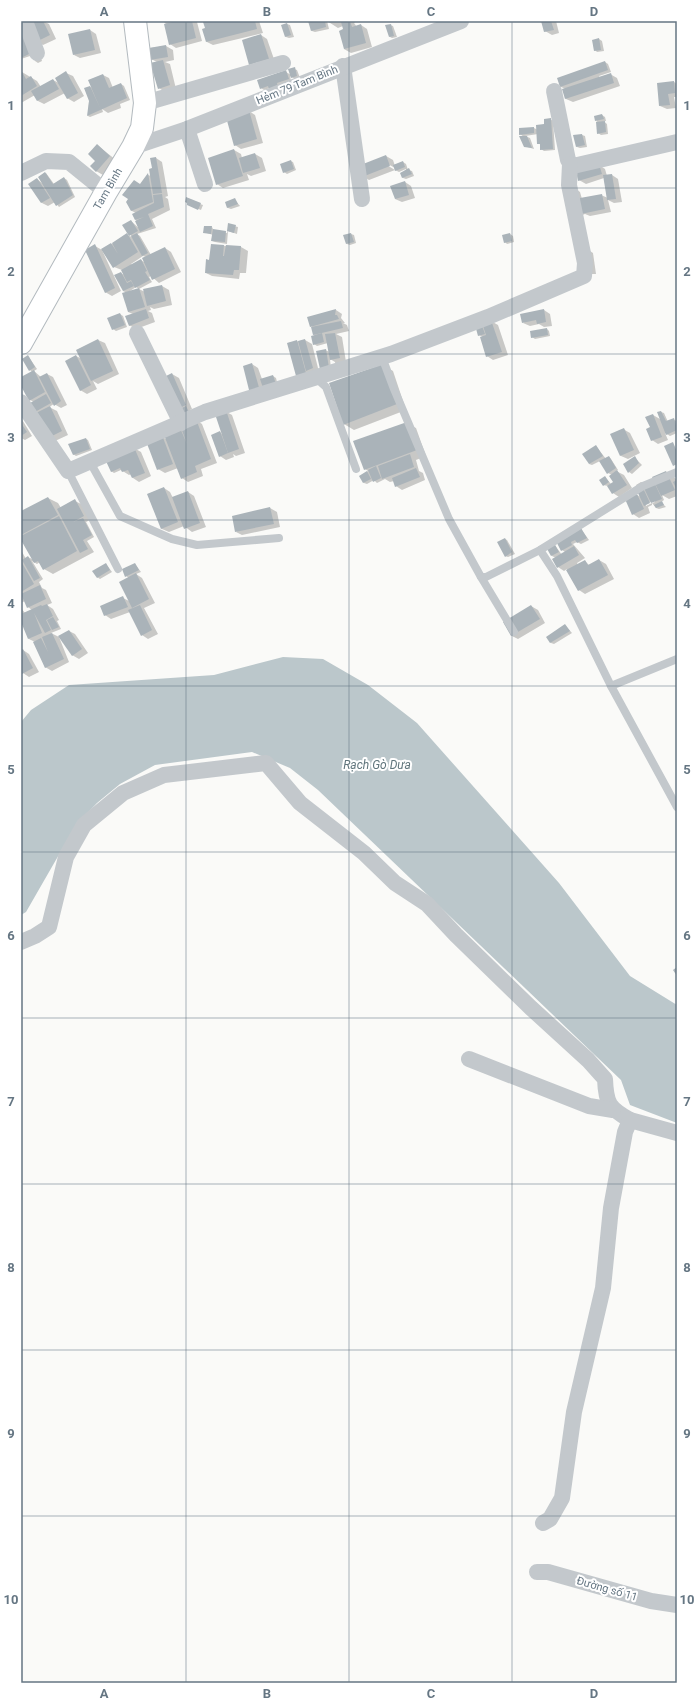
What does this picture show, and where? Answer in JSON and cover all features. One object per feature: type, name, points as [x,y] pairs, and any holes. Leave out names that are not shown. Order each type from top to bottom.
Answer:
[{"type":"main road","name":"Tam Bình","points":[[21,343],[133,147],[142,128],[145,103],[135,21]]},
{"type":"street","points":[[25,21],[38,53]]},
{"type":"street","name":"Hẻm 79 Tam Bình","points":[[133,147],[187,129],[343,66],[461,21]]},
{"type":"street","points":[[145,103],[282,63]]},
{"type":"street","points":[[343,66],[362,199]]},
{"type":"street","points":[[21,402],[68,471],[205,412],[382,357],[488,317],[584,276],[585,263],[569,185],[570,164],[554,91]]},
{"type":"street","points":[[187,129],[205,184]]},
{"type":"street","points":[[570,164],[578,166],[677,142]]},
{"type":"street","points":[[21,173],[46,161],[69,162],[106,192]]},
{"type":"street","points":[[137,333],[181,423]]},
{"type":"street","points":[[21,942],[50,927],[66,857],[84,825],[123,793],[164,775],[266,763],[300,803],[336,834],[364,853],[396,883],[427,904],[456,935],[531,1008],[588,1060],[605,1079],[606,1094],[613,1110]]},
{"type":"street","points":[[469,1059],[589,1106],[613,1110],[630,1120],[677,1133]]},
{"type":"street","points":[[543,1523],[550,1519],[562,1498],[574,1412],[603,1288],[611,1208],[625,1132],[630,1120]]},
{"type":"street","name":"Đường số 11","points":[[537,1572],[548,1572],[651,1601],[677,1605]]},
{"type":"lane","points":[[382,357],[449,519],[514,632]]},
{"type":"lane","points":[[316,378],[326,387],[356,470]]},
{"type":"lane","points":[[90,462],[120,516],[172,539],[197,545],[280,538]]},
{"type":"lane","points":[[68,471],[118,569]]},
{"type":"lane","points":[[482,577],[486,578],[540,550],[643,486],[677,472]]},
{"type":"lane","points":[[540,550],[557,576],[611,686],[677,807]]},
{"type":"lane","points":[[611,686],[677,659]]},
{"type":"water","name":"Rạch Gò Dưa","points":[[283,657],[323,659],[368,685],[417,723],[559,883],[630,976],[677,1005],[677,1123],[630,1105],[621,1080],[318,790],[290,768],[252,752],[155,765],[120,784],[97,803],[76,825],[26,912],[21,915],[21,722],[31,710],[69,685],[214,675]]},
{"type":"building","points":[[27,21],[43,21],[50,35],[36,42]]},
{"type":"building","points":[[176,21],[192,21],[196,38],[169,45],[164,24]]},
{"type":"building","points":[[255,21],[257,29],[206,42],[202,29],[205,28],[203,22]]},
{"type":"building","points":[[308,21],[325,21],[326,27],[311,31]]},
{"type":"building","points":[[350,21],[352,27],[361,24],[366,43],[344,49],[339,31],[343,29],[341,22]]},
{"type":"building","points":[[541,21],[551,21],[554,30],[544,32]]},
{"type":"building","points":[[287,23],[291,35],[285,37],[281,25]]},
{"type":"building","points":[[391,24],[394,36],[389,37],[385,25]]},
{"type":"building","points":[[90,29],[95,50],[73,55],[68,34]]},
{"type":"building","points":[[21,32],[31,53],[21,58]]},
{"type":"building","points":[[261,34],[269,59],[249,65],[242,40]]},
{"type":"building","points":[[599,38],[601,50],[594,51],[592,40]]},
{"type":"building","points":[[166,45],[168,57],[150,60],[149,48]]},
{"type":"building","points":[[163,60],[170,85],[158,89],[150,63]]},
{"type":"building","points":[[605,61],[608,70],[560,87],[557,78]]},
{"type":"building","points":[[295,67],[297,76],[291,78],[288,69]]},
{"type":"building","points":[[21,70],[26,79],[31,76],[37,86],[21,96]]},
{"type":"building","points":[[286,70],[289,79],[277,83],[278,87],[269,89],[268,86],[260,89],[257,80]]},
{"type":"building","points":[[66,71],[78,93],[67,99],[55,78]]},
{"type":"building","points":[[611,73],[614,83],[565,99],[562,89]]},
{"type":"building","points":[[103,74],[109,88],[121,83],[127,98],[87,116],[89,101],[84,88],[90,86],[100,108],[88,80]]},
{"type":"building","points":[[53,79],[59,89],[37,101],[31,91]]},
{"type":"building","points":[[674,81],[675,93],[668,94],[670,105],[659,106],[657,83]]},
{"type":"building","points":[[249,110],[257,139],[234,146],[226,117]]},
{"type":"building","points":[[602,114],[604,119],[595,121],[594,116]]},
{"type":"building","points":[[551,118],[553,149],[540,150],[540,144],[537,144],[536,125],[544,124],[544,119]]},
{"type":"building","points":[[605,121],[606,132],[597,134],[596,122]]},
{"type":"building","points":[[534,127],[534,133],[519,135],[519,128]]},
{"type":"building","points":[[582,134],[585,145],[576,147],[573,135]]},
{"type":"building","points":[[519,136],[527,136],[532,148],[524,147]]},
{"type":"building","points":[[97,144],[110,156],[96,172],[90,166],[95,161],[88,154]]},
{"type":"building","points":[[234,149],[243,176],[216,185],[208,158]]},
{"type":"building","points":[[255,153],[260,168],[243,173],[239,158]]},
{"type":"building","points":[[386,155],[390,166],[362,177],[358,166]]},
{"type":"building","points":[[156,157],[162,193],[153,194],[149,169],[152,168],[150,158]]},
{"type":"building","points":[[291,160],[294,169],[283,173],[280,164]]},
{"type":"building","points":[[403,161],[405,167],[395,171],[393,165]]},
{"type":"building","points":[[599,164],[602,174],[578,181],[576,171]]},
{"type":"building","points":[[409,168],[412,174],[402,178],[400,173]]},
{"type":"building","points":[[45,172],[53,184],[64,177],[73,195],[56,206],[38,177]]},
{"type":"building","points":[[148,173],[153,202],[131,211],[126,202],[128,199],[122,195],[134,180],[140,184]]},
{"type":"building","points":[[612,174],[616,199],[607,200],[603,175]]},
{"type":"building","points":[[37,178],[50,198],[41,203],[28,184]]},
{"type":"building","points":[[405,181],[409,195],[395,199],[390,186]]},
{"type":"building","points":[[162,194],[164,207],[148,214],[153,226],[140,232],[135,221],[144,217],[135,220],[132,214],[154,203],[153,195]]},
{"type":"building","points":[[602,194],[605,209],[576,215],[580,198]]},
{"type":"building","points":[[186,197],[201,203],[198,210],[187,205],[185,202]]},
{"type":"building","points":[[235,198],[238,204],[227,208],[225,202]]},
{"type":"building","points":[[131,220],[138,231],[129,236],[122,225]]},
{"type":"building","points":[[228,223],[236,225],[234,233],[227,231]]},
{"type":"building","points":[[204,226],[212,226],[211,234],[203,233]]},
{"type":"building","points":[[213,229],[226,231],[225,242],[211,241]]},
{"type":"building","points":[[127,233],[138,252],[113,268],[101,249],[111,243],[118,254],[112,243]]},
{"type":"building","points":[[137,233],[148,253],[142,256],[131,236]]},
{"type":"building","points":[[351,233],[354,242],[346,244],[343,235]]},
{"type":"building","points":[[510,233],[512,241],[504,243],[502,235]]},
{"type":"building","points":[[95,244],[115,288],[105,293],[85,250]]},
{"type":"building","points":[[211,244],[224,245],[223,256],[226,245],[241,246],[239,270],[234,270],[233,275],[205,273],[206,259],[209,260]]},
{"type":"building","points":[[165,247],[175,269],[152,280],[142,258]]},
{"type":"building","points":[[141,259],[147,271],[145,272],[150,280],[135,288],[131,280],[127,282],[121,270]]},
{"type":"building","points":[[121,272],[127,283],[131,281],[134,286],[123,291],[114,275]]},
{"type":"building","points":[[162,285],[166,301],[147,306],[143,289]]},
{"type":"building","points":[[139,288],[145,307],[128,312],[122,293]]},
{"type":"building","points":[[146,309],[149,318],[129,326],[125,316]]},
{"type":"building","points":[[336,309],[335,315],[337,315],[339,319],[310,327],[307,317]]},
{"type":"building","points":[[544,309],[546,322],[537,324],[536,320],[522,323],[520,314]]},
{"type":"building","points":[[120,313],[125,325],[112,330],[107,318]]},
{"type":"building","points":[[491,320],[502,352],[486,357],[480,337],[486,335],[482,323]]},
{"type":"building","points":[[341,321],[343,328],[313,335],[311,327]]},
{"type":"building","points":[[481,323],[485,334],[478,336],[475,325]]},
{"type":"building","points":[[547,328],[548,335],[531,338],[530,331]]},
{"type":"building","points":[[322,333],[324,342],[313,345],[311,336]]},
{"type":"building","points":[[335,333],[340,358],[330,360],[325,334]]},
{"type":"building","points":[[98,339],[113,371],[91,381],[76,350]]},
{"type":"building","points":[[305,339],[313,368],[306,371],[298,341]]},
{"type":"building","points":[[297,340],[306,373],[296,376],[287,343]]},
{"type":"building","points":[[326,349],[329,368],[320,369],[316,351]]},
{"type":"building","points":[[28,355],[35,367],[29,371],[22,359]]},
{"type":"building","points":[[76,355],[91,385],[80,391],[65,361]]},
{"type":"building","points":[[252,363],[260,391],[250,394],[243,366]]},
{"type":"building","points":[[383,364],[397,404],[343,425],[329,383]]},
{"type":"building","points":[[34,370],[45,392],[29,401],[21,386],[21,377]]},
{"type":"building","points":[[47,373],[61,401],[54,406],[39,377]]},
{"type":"building","points":[[172,373],[186,405],[175,410],[162,378]]},
{"type":"building","points":[[273,375],[276,384],[263,388],[260,379]]},
{"type":"building","points":[[46,394],[51,403],[35,412],[30,403]]},
{"type":"building","points":[[50,406],[62,431],[48,438],[36,413]]},
{"type":"building","points":[[186,406],[189,412],[179,417],[176,411]]},
{"type":"building","points":[[226,410],[239,449],[228,453],[215,414]]},
{"type":"building","points":[[661,411],[666,421],[674,418],[677,430],[666,435],[657,412]]},
{"type":"building","points":[[653,414],[662,437],[651,441],[646,429],[650,427],[645,417]]},
{"type":"building","points":[[196,419],[211,459],[195,466],[197,472],[181,479],[164,435],[180,428],[187,444],[180,425]]},
{"type":"building","points":[[407,422],[417,450],[364,470],[353,441]]},
{"type":"building","points":[[21,423],[27,432],[21,436]]},
{"type":"building","points":[[624,428],[634,450],[620,456],[610,434]]},
{"type":"building","points":[[220,431],[228,453],[219,457],[211,435]]},
{"type":"building","points":[[162,435],[173,464],[157,470],[146,441]]},
{"type":"building","points":[[86,438],[90,449],[73,455],[68,444]]},
{"type":"building","points":[[673,442],[677,452],[677,464],[673,466],[664,446]]},
{"type":"building","points":[[596,445],[603,456],[589,464],[582,454]]},
{"type":"building","points":[[134,447],[145,473],[132,478],[128,470],[122,472],[120,468],[111,472],[105,459]]},
{"type":"building","points":[[410,454],[414,467],[382,479],[378,466]]},
{"type":"building","points":[[609,456],[616,468],[607,474],[599,461]]},
{"type":"building","points":[[635,456],[639,463],[628,473],[623,464]]},
{"type":"building","points":[[376,466],[381,478],[373,482],[368,470]]},
{"type":"building","points":[[416,468],[420,477],[395,487],[392,478]]},
{"type":"building","points":[[617,470],[627,485],[612,494],[607,486],[613,482],[609,476]]},
{"type":"building","points":[[367,471],[371,479],[363,483],[359,476]]},
{"type":"building","points":[[666,471],[675,490],[661,496],[652,477]]},
{"type":"building","points":[[605,476],[609,482],[603,486],[599,480]]},
{"type":"building","points":[[677,480],[677,490],[673,482]]},
{"type":"building","points":[[654,482],[662,499],[651,503],[643,486]]},
{"type":"building","points":[[164,487],[178,522],[161,529],[147,494]]},
{"type":"building","points":[[643,488],[650,503],[644,506],[637,491]]},
{"type":"building","points":[[188,491],[200,523],[184,529],[172,497]]},
{"type":"building","points":[[637,494],[644,509],[632,515],[625,499]]},
{"type":"building","points":[[48,497],[58,515],[21,535],[21,511]]},
{"type":"building","points":[[75,499],[84,516],[73,522],[83,518],[92,535],[83,540],[88,549],[80,553],[57,509]]},
{"type":"building","points":[[662,501],[664,505],[656,508],[654,505]]},
{"type":"building","points":[[270,507],[274,524],[235,532],[232,516]]},
{"type":"building","points":[[59,516],[77,551],[43,570],[38,561],[34,563],[21,540],[21,536]]},
{"type":"building","points":[[581,528],[587,538],[577,543],[575,540],[571,542],[572,545],[561,551],[556,541]]},
{"type":"building","points":[[505,538],[512,552],[505,557],[497,542]]},
{"type":"building","points":[[554,543],[559,552],[551,556],[546,547]]},
{"type":"building","points":[[574,546],[579,555],[557,568],[552,559]]},
{"type":"building","points":[[28,556],[40,578],[34,581],[22,560]]},
{"type":"building","points":[[599,559],[608,575],[578,591],[566,570],[585,560],[588,565]]},
{"type":"building","points":[[21,561],[34,584],[21,592]]},
{"type":"building","points":[[106,563],[110,570],[97,578],[92,571]]},
{"type":"building","points":[[135,563],[139,570],[125,577],[122,569]]},
{"type":"building","points":[[136,573],[149,599],[132,608],[119,582]]},
{"type":"building","points":[[40,585],[46,599],[27,608],[21,594]]},
{"type":"building","points":[[123,596],[128,607],[104,616],[100,606]]},
{"type":"building","points":[[47,604],[53,616],[46,620],[51,630],[45,633],[34,613],[42,633],[28,639],[21,622],[21,614],[41,605]]},
{"type":"building","points":[[140,605],[152,630],[141,636],[128,610]]},
{"type":"building","points":[[531,605],[540,619],[511,636],[503,622]]},
{"type":"building","points":[[53,617],[59,627],[52,630],[47,620]]},
{"type":"building","points":[[565,624],[570,631],[550,643],[546,637]]},
{"type":"building","points":[[69,630],[82,649],[72,656],[58,636]]},
{"type":"building","points":[[52,633],[64,659],[45,668],[33,642],[41,638],[48,652],[42,637]]},
{"type":"building","points":[[23,649],[33,668],[22,674],[21,650]]},
{"type":"building","points":[[677,967],[677,976],[673,970]]}]
